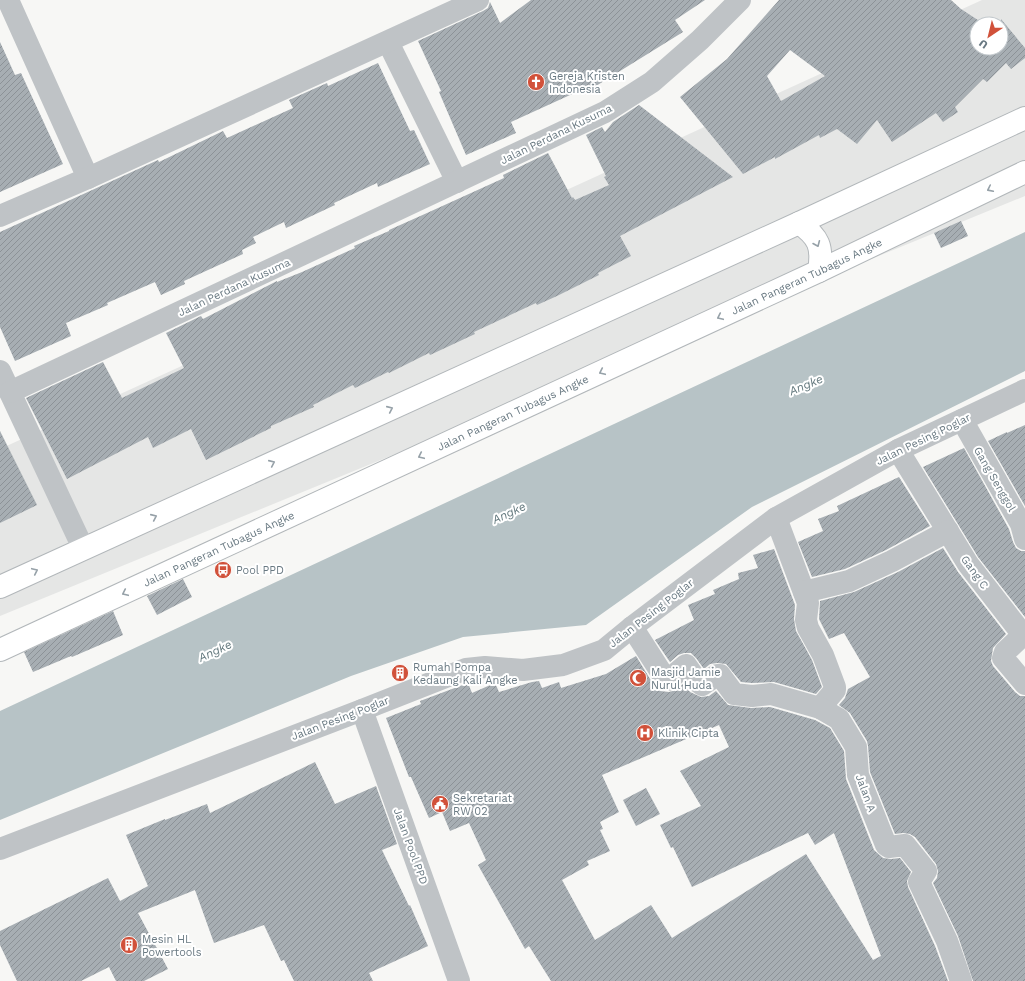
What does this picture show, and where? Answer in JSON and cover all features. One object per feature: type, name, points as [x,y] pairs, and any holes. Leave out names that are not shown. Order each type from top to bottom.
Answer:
[{"type":"main road","points":[[0,587],[799,223],[1025,118]]},
{"type":"main road","name":"Jalan Pangeran Tubagus Angke","points":[[0,650],[819,271],[1025,172]]},
{"type":"main road","points":[[799,223],[810,232],[818,243],[821,257],[819,271]]},
{"type":"street","points":[[8,0],[88,178]]},
{"type":"street","points":[[0,216],[88,178],[478,0]]},
{"type":"street","name":"Jalan Perdana Kusuma","points":[[10,392],[605,112],[652,82],[700,40],[740,0]]},
{"type":"street","points":[[388,42],[457,182]]},
{"type":"street","points":[[0,371],[83,548]]},
{"type":"street","name":"Jalan Pesing Poglar","points":[[0,849],[466,669],[485,667],[523,670],[563,665],[604,650],[776,518],[898,450],[1025,390]]},
{"type":"street","name":"Gang Senggol","points":[[962,420],[1021,524],[1025,539]]},
{"type":"street","name":"Gang C","points":[[898,450],[968,564],[1024,635],[1005,652],[1003,658],[1025,684]]},
{"type":"street","points":[[776,518],[809,606],[806,620],[823,655],[835,686],[835,690],[820,708]]},
{"type":"street","points":[[804,592],[849,581],[892,561],[948,531]]},
{"type":"street","name":"Jalan A","points":[[632,627],[666,680],[686,665],[698,682],[702,685],[717,675],[720,675],[732,692],[736,694],[752,696],[771,694],[820,708],[839,719],[856,747],[858,775],[888,847],[905,845],[926,871],[919,882],[947,941],[961,981]]},
{"type":"street","name":"Jalan Pool PPD","points":[[362,710],[459,981]]},
{"type":"shaded area","points":[[982,0],[1025,0],[1025,196],[0,616],[0,449]]},
{"type":"water","name":"Angke","points":[[1025,232],[1025,371],[752,507],[586,625],[463,637],[351,676],[0,820],[0,711]]},
{"type":"building","points":[[531,0],[705,0],[675,20],[683,32],[583,94],[581,90],[511,122],[516,133],[466,155],[439,92],[441,91],[418,41],[483,11],[488,8],[490,2],[500,23]]},
{"type":"building","points":[[779,0],[951,0],[972,16],[969,16],[969,56],[1009,56],[1009,29],[1025,48],[1025,58],[1011,69],[1006,63],[987,82],[983,79],[955,107],[958,112],[943,122],[936,113],[892,142],[877,120],[857,144],[837,129],[820,138],[819,135],[775,159],[775,157],[743,174],[680,97],[727,59]],"holes":[[[790,50],[825,76],[781,101],[767,76]]]},
{"type":"building","points":[[0,42],[15,75],[21,73],[63,164],[0,192]]},
{"type":"building","points":[[378,63],[410,131],[414,130],[430,164],[378,187],[377,183],[286,228],[284,222],[253,237],[256,243],[242,250],[243,254],[184,281],[185,284],[161,295],[155,282],[107,303],[108,305],[66,323],[71,336],[15,361],[0,327],[0,232],[158,160],[159,162],[223,131],[227,138],[293,108],[289,100],[327,83],[328,86]]},
{"type":"building","points":[[639,105],[733,177],[620,236],[631,256],[598,273],[599,275],[557,296],[537,305],[536,303],[474,332],[475,334],[430,355],[429,353],[355,388],[353,385],[313,405],[314,407],[271,426],[271,428],[206,460],[191,429],[153,448],[148,437],[67,479],[26,398],[103,362],[122,398],[184,368],[166,333],[201,316],[203,319],[277,281],[302,272],[355,248],[354,246],[504,178],[503,175],[548,153],[572,198],[573,197],[575,200],[609,185],[586,135],[602,127],[605,132],[613,122]]},
{"type":"building","points":[[961,221],[968,236],[941,248],[934,233]]},
{"type":"building","points":[[1025,425],[1025,506],[988,441]]},
{"type":"building","points":[[0,431],[37,505],[0,523]]},
{"type":"building","points":[[964,448],[1009,529],[1016,548],[1021,551],[1025,551],[1025,617],[978,557],[923,467]]},
{"type":"building","points":[[899,477],[930,526],[886,550],[845,569],[812,577],[798,542],[823,531],[818,519],[839,511],[837,506]]},
{"type":"building","points":[[943,548],[958,572],[1006,634],[993,648],[991,661],[993,666],[1015,692],[1020,696],[1025,696],[1025,981],[973,981],[958,936],[933,883],[937,878],[938,871],[936,864],[915,837],[910,834],[895,834],[870,772],[867,741],[850,713],[839,705],[845,698],[848,689],[870,677],[844,633],[829,639],[819,619],[820,601],[854,592],[898,572]]},
{"type":"building","points":[[774,549],[795,605],[794,619],[796,631],[812,660],[822,687],[816,694],[774,682],[741,682],[726,664],[710,664],[704,669],[691,653],[678,655],[670,662],[655,640],[694,620],[688,605],[715,594],[713,590],[739,579],[738,573],[758,568],[753,555]]},
{"type":"building","points":[[183,579],[192,597],[157,615],[147,596]]},
{"type":"building","points":[[113,611],[123,635],[33,672],[24,652]]},
{"type":"building","points":[[636,656],[655,687],[660,691],[669,692],[676,690],[684,683],[690,692],[701,697],[709,696],[716,691],[728,705],[751,708],[770,707],[815,720],[830,728],[844,751],[846,779],[874,850],[883,858],[900,858],[911,872],[907,881],[908,887],[935,946],[948,981],[551,981],[529,946],[525,949],[478,865],[486,860],[469,823],[450,831],[442,812],[429,818],[411,777],[409,777],[386,718],[421,704],[420,701],[468,683],[472,693],[495,683],[499,692],[539,681],[542,688],[559,682],[561,688],[606,674]],"holes":[[[719,725],[729,747],[680,771],[701,806],[660,825],[671,848],[673,847],[692,887],[808,833],[815,845],[834,833],[881,956],[873,960],[806,854],[672,938],[651,905],[595,940],[562,880],[589,865],[587,861],[610,851],[600,830],[603,829],[600,822],[619,812],[602,775]]]},
{"type":"building","points":[[315,762],[335,804],[376,786],[397,844],[382,850],[409,906],[410,905],[428,946],[369,973],[373,981],[294,981],[284,960],[281,961],[264,925],[214,943],[195,890],[138,913],[168,969],[144,981],[116,981],[109,967],[81,981],[17,981],[0,945],[0,931],[108,878],[120,901],[148,886],[126,835],[207,804],[210,813]]},
{"type":"building","points":[[646,788],[660,814],[636,826],[623,800]]},
{"type":"place","name":"Gereja Kristen Indonesia","points":[[536,82]]},
{"type":"place","name":"Pool PPD","points":[[223,570]]},
{"type":"place","name":"Rumah Pompa Kedaung Kali Angke","points":[[400,673]]},
{"type":"place","name":"Masjid Jamie Nurul Huda","points":[[638,678]]},
{"type":"place","name":"Klinik Cipta","points":[[645,733]]},
{"type":"place","name":"Sekretariat RW 02","points":[[440,804]]},
{"type":"place","name":"Mesin HL Powertools","points":[[129,945]]}]
